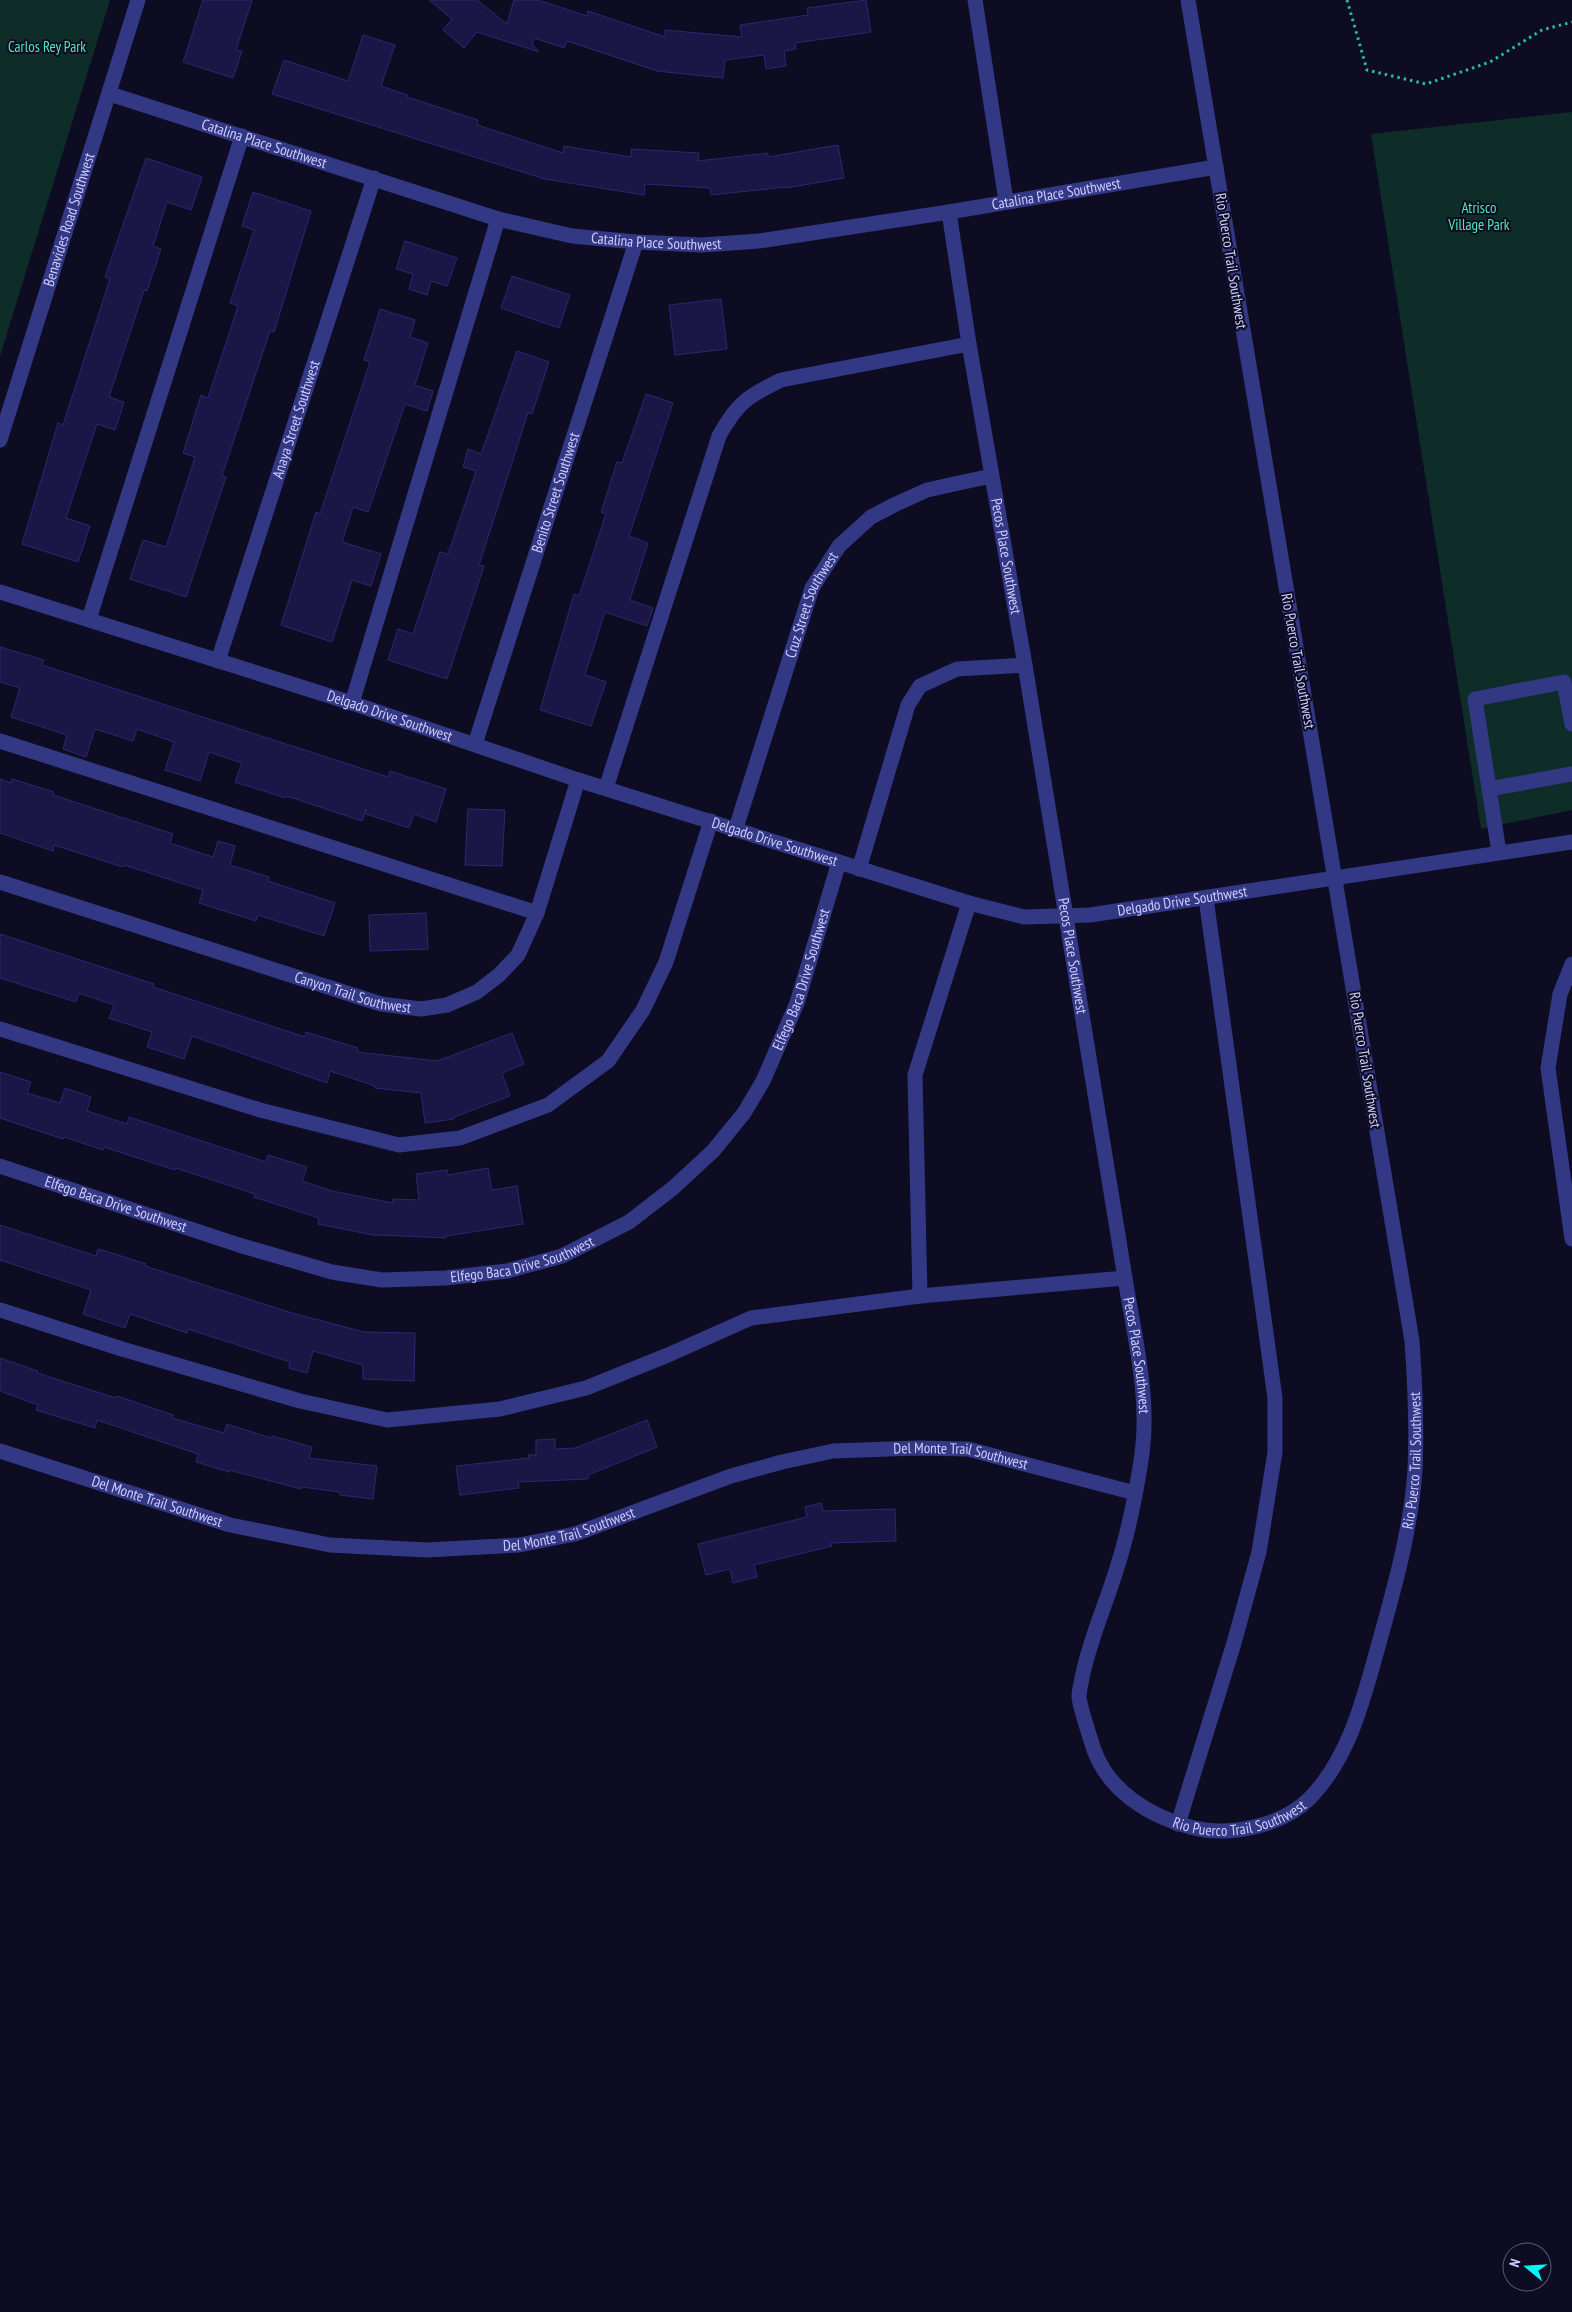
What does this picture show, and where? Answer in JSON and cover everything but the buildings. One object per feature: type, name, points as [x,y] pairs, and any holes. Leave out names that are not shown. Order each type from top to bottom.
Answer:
[{"type":"street","name":"Benavides Road Southwest","points":[[0,440],[138,0]]},
{"type":"street","points":[[976,0],[1006,201]]},
{"type":"street","name":"Rio Puerco Trail Southwest","points":[[1079,1696],[1095,1752],[1109,1779],[1131,1799],[1153,1814],[1178,1824],[1204,1831],[1232,1830],[1258,1826],[1282,1817],[1308,1799],[1327,1776],[1346,1744],[1368,1684],[1397,1580],[1408,1522],[1414,1471],[1417,1404],[1412,1341],[1188,0]]},
{"type":"street","name":"Catalina Place Southwest","points":[[110,94],[498,219],[572,236],[636,242],[702,245],[759,241],[948,212],[1216,167]]},
{"type":"street","points":[[89,619],[242,136]]},
{"type":"street","name":"Anaya Street Southwest","points":[[218,660],[374,178]]},
{"type":"street","name":"Pecos Place Southwest","points":[[948,212],[991,476],[1025,665],[1141,1379],[1144,1419],[1142,1452],[1135,1493],[1116,1573],[1086,1655],[1079,1696]]},
{"type":"street","points":[[352,703],[498,219]]},
{"type":"street","name":"Benito Street Southwest","points":[[475,744],[636,242]]},
{"type":"street","points":[[606,788],[720,436],[732,413],[755,393],[781,380],[969,344]]},
{"type":"street","name":"Cruz Street Southwest","points":[[736,828],[812,588],[839,546],[871,517],[896,504],[927,490],[991,476]]},
{"type":"street","name":"Delgado Drive Southwest","points":[[0,592],[352,703],[578,780],[736,828],[969,903],[1024,917],[1065,917],[1206,898],[1572,842]]},
{"type":"street","points":[[859,869],[908,705],[920,686],[957,669],[1025,665]]},
{"type":"street","points":[[1499,852],[1475,699],[1564,682],[1572,724]]},
{"type":"street","points":[[0,740],[537,913]]},
{"type":"street","points":[[1489,789],[1572,774]]},
{"type":"street","name":"Canyon Trail Southwest","points":[[0,882],[344,994],[382,1004],[420,1009],[455,1002],[477,992],[499,975],[518,955],[537,913],[578,780]]},
{"type":"street","points":[[0,1029],[260,1110],[399,1145],[460,1138],[548,1105],[608,1061],[643,1010],[666,962],[711,821]]},
{"type":"street","name":"Elfego Baca Drive Southwest","points":[[0,1166],[239,1245],[342,1274],[382,1280],[445,1278],[507,1271],[562,1256],[629,1222],[674,1188],[713,1151],[744,1113],[763,1081],[797,1003],[839,862]]},
{"type":"street","points":[[1178,1824],[1234,1643],[1259,1552],[1275,1452],[1275,1398],[1206,898]]},
{"type":"street","points":[[920,1296],[915,1075],[969,903]]},
{"type":"street","points":[[1572,964],[1560,994],[1548,1068],[1572,1239]]},
{"type":"street","points":[[0,1310],[122,1349],[300,1401],[387,1420],[500,1409],[586,1388],[751,1318],[920,1296],[1125,1278]]},
{"type":"street","name":"Del Monte Trail Southwest","points":[[0,1451],[239,1527],[330,1545],[428,1550],[519,1545],[575,1534],[731,1476],[833,1451],[917,1448],[968,1449],[1135,1493]]},
{"type":"path","points":[[1347,0],[1367,70],[1426,84],[1490,62],[1542,30],[1572,22]]},
{"type":"green space","name":"Carlos Rey Park","points":[[0,0],[110,0],[0,356]]},
{"type":"green space","name":"Atrisco Village Park","points":[[1572,112],[1572,810],[1481,829],[1371,134]]}]
